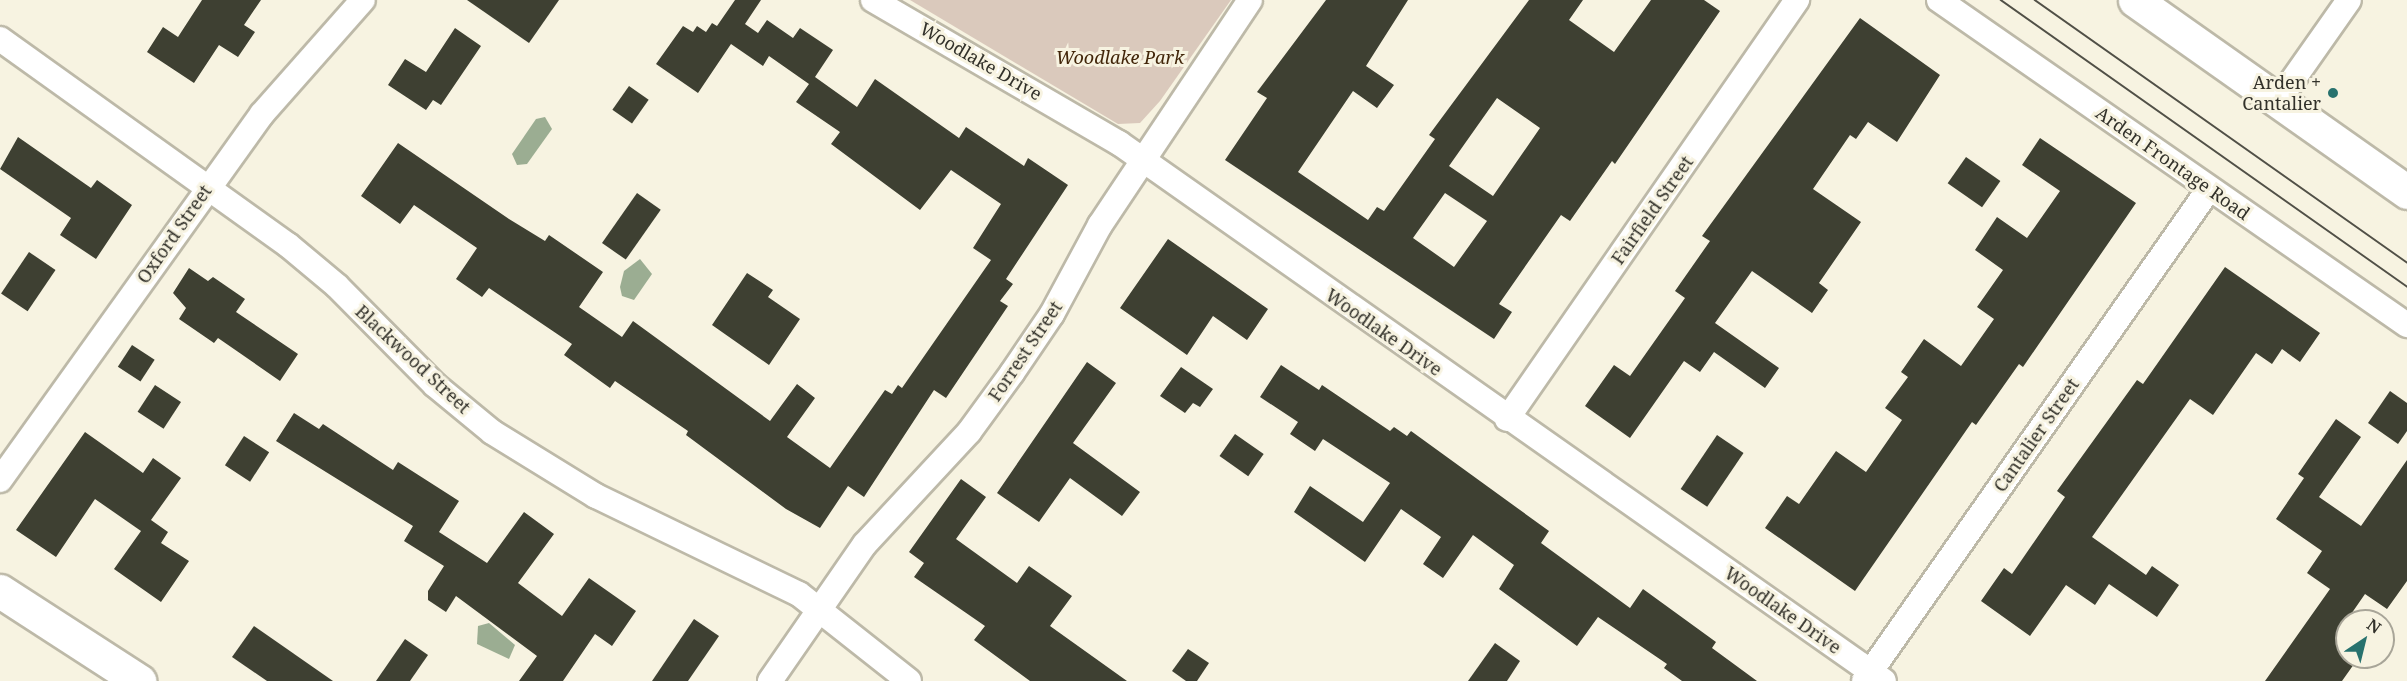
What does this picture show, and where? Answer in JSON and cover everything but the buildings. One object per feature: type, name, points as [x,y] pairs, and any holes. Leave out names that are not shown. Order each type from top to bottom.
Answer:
[{"type":"main road","points":[[2134,0],[2407,192]]},
{"type":"main road","points":[[0,591],[139,681]]},
{"type":"street","name":"Oxford Street","points":[[0,480],[208,186],[262,114],[363,0]]},
{"type":"street","name":"Woodlake Drive","points":[[873,0],[1023,84],[1143,160],[1873,678]]},
{"type":"street","name":"Forrest Street","points":[[770,681],[865,544],[969,432],[1012,374],[1143,160],[1250,0]]},
{"type":"street","name":"Fairfield Street","points":[[1508,419],[1797,0]]},
{"type":"street","name":"Arden Frontage Road","points":[[1939,0],[2407,326]]},
{"type":"street","points":[[2278,101],[2349,0]]},
{"type":"street","name":"Blackwood Street","points":[[0,39],[208,186],[337,286],[435,385],[492,432],[596,496],[690,538],[819,609],[909,681]]},
{"type":"street","name":"Cantalier Street","points":[[1873,678],[2209,189]]},
{"type":"green space","name":"Woodlake Park","points":[[910,0],[1231,0],[1160,101],[1140,123],[1118,124]]},
{"type":"shaded area","points":[[545,117],[552,129],[527,164],[517,165],[512,154],[536,119]]},
{"type":"shaded area","points":[[640,259],[652,274],[634,300],[622,296],[620,287],[624,271]]},
{"type":"shaded area","points":[[489,623],[515,645],[509,659],[477,644],[478,626]]},
{"type":"tram line","points":[[2001,0],[2407,286]]},
{"type":"tram line","points":[[2035,0],[2407,262]]},
{"type":"place","name":"Arden + Cantalier","points":[[2333,93]]}]
